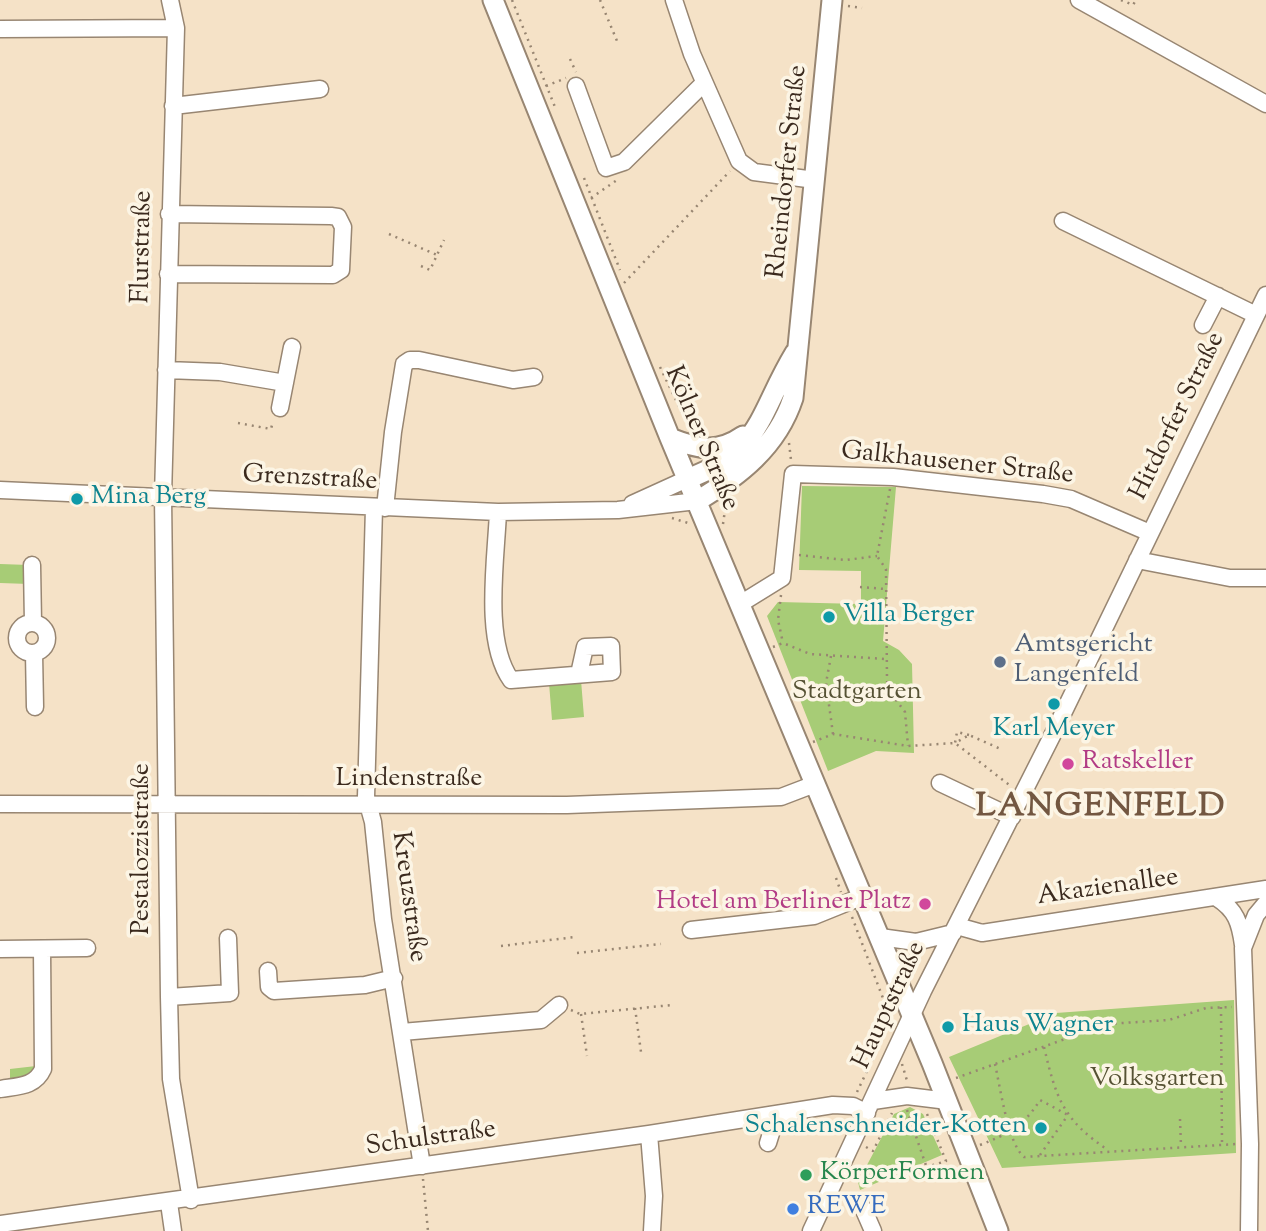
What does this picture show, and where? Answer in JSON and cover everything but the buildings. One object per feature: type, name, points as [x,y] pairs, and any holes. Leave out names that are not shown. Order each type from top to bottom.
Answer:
[{"type":"main road","name":"Kölner Straße","points":[[493,0],[539,89],[622,290],[670,438],[948,1101],[998,1231]]},
{"type":"main road","name":"Rheindorfer Straße","points":[[696,501],[737,477],[763,451],[786,420],[793,398],[815,180],[838,3]]},
{"type":"main road","name":"Rheindorfer Straße","points":[[687,479],[712,470],[749,442],[798,348]]},
{"type":"main road","name":"Rheindorfer Straße","points":[[670,438],[713,450],[728,446],[758,425]]},
{"type":"street","name":"Flurstraße","points":[[163,496],[176,28],[170,0]]},
{"type":"street","points":[[674,0],[704,83],[739,161],[754,172],[815,180]]},
{"type":"street","points":[[1081,1],[1266,104]]},
{"type":"street","points":[[0,29],[176,28]]},
{"type":"street","points":[[576,86],[606,168],[624,162],[704,83]]},
{"type":"street","points":[[173,106],[320,89]]},
{"type":"street","points":[[168,274],[333,275],[341,270],[343,227],[338,217],[331,216],[169,214]]},
{"type":"street","points":[[1063,221],[1256,315]]},
{"type":"street","name":"Hitdorfer Straße","points":[[1137,560],[1266,295]]},
{"type":"street","points":[[1203,325],[1218,296]]},
{"type":"street","points":[[280,408],[292,347]]},
{"type":"street","name":"Kreuzstraße","points":[[422,1166],[366,797],[380,508],[404,364],[410,360],[419,360],[513,380],[534,377]]},
{"type":"street","points":[[166,370],[220,372],[285,383]]},
{"type":"street","points":[[740,604],[782,578],[793,474]]},
{"type":"street","name":"Galkhausener Straße","points":[[793,474],[893,477],[1071,499],[1150,533]]},
{"type":"street","name":"Grenzstraße","points":[[618,510],[687,479]]},
{"type":"street","name":"Grenzstraße","points":[[0,490],[498,512],[618,510],[696,501]]},
{"type":"street","name":"Pestalozzistraße","points":[[163,496],[171,1079],[191,1200]]},
{"type":"street","points":[[498,512],[494,642],[501,666],[511,680],[579,674]]},
{"type":"street","points":[[1137,560],[1230,578],[1266,578]]},
{"type":"street","name":"Hauptstraße","points":[[811,1231],[912,1017],[1137,560]]},
{"type":"street","points":[[32,565],[33,623]]},
{"type":"street","points":[[33,623],[42,627],[47,637],[43,649],[34,653],[22,649],[18,638],[22,627],[33,623]]},
{"type":"street","points":[[0,637],[18,638]]},
{"type":"street","points":[[34,653],[34,707]]},
{"type":"street","name":"Lindenstraße","points":[[0,804],[567,805],[780,797],[815,783]]},
{"type":"street","points":[[940,783],[1012,817]]},
{"type":"street","name":"Akazienallee","points":[[955,930],[982,933],[1266,889]]},
{"type":"street","points":[[691,930],[814,916],[861,897]]},
{"type":"street","points":[[1217,898],[1230,906],[1240,922],[1243,948],[1250,1144],[1249,1231]]},
{"type":"street","points":[[1243,948],[1256,915],[1266,903]]},
{"type":"street","name":"Hauptstraße","points":[[880,937],[916,942],[955,930]]},
{"type":"street","points":[[170,997],[230,993],[228,937]]},
{"type":"street","points":[[0,949],[87,948]]},
{"type":"street","points":[[0,1089],[28,1085],[39,1078],[43,1069],[42,949]]},
{"type":"street","points":[[268,971],[269,987],[274,991],[365,985],[394,978]]},
{"type":"street","points":[[402,1032],[541,1020],[559,1004]]},
{"type":"street","name":"Hauptstraße","points":[[870,1107],[904,1102],[948,1101]]},
{"type":"street","name":"Schulstraße","points":[[0,1224],[191,1200],[649,1135],[833,1105],[870,1107]]},
{"type":"street","points":[[768,1143],[777,1114]]},
{"type":"street","points":[[649,1135],[659,1195],[652,1231]]},
{"type":"street","points":[[169,1203],[173,1231]]},
{"type":"street","points":[[863,1208],[873,1231]]},
{"type":"path","points":[[512,0],[539,89],[555,108]]},
{"type":"path","points":[[600,0],[617,41]]},
{"type":"path","points":[[1121,0],[1133,5],[1136,0]]},
{"type":"path","points":[[838,3],[862,8]]},
{"type":"path","points":[[539,89],[577,73],[570,59]]},
{"type":"path","points":[[581,172],[622,290],[739,161]]},
{"type":"path","points":[[389,234],[437,255]]},
{"type":"path","points":[[421,266],[430,270],[444,240]]},
{"type":"path","points":[[657,362],[692,435]]},
{"type":"path","points":[[238,423],[271,429],[280,408]]},
{"type":"path","points":[[786,420],[793,474]]},
{"type":"path","points":[[893,477],[877,556],[886,569],[885,659],[890,692],[905,712],[908,746]]},
{"type":"path","points":[[785,551],[818,560],[846,561],[877,556]]},
{"type":"path","points":[[782,578],[778,620],[783,643]]},
{"type":"path","points":[[860,587],[885,589]]},
{"type":"path","points":[[761,652],[783,643],[810,654],[885,659]]},
{"type":"path","points":[[831,656],[826,683],[833,734]]},
{"type":"path","points":[[955,743],[957,732],[1003,750]]},
{"type":"path","points":[[800,748],[833,734],[908,746],[955,743],[969,735]]},
{"type":"path","points":[[955,743],[1022,796]]},
{"type":"path","points":[[501,946],[575,937]]},
{"type":"path","points":[[577,953],[661,944]]},
{"type":"path","points":[[559,1004],[580,1014],[672,1005]]},
{"type":"path","points":[[954,1078],[1107,1024],[1169,1020],[1206,1008],[1220,1007],[1222,1144],[1039,1157],[1021,1155],[1012,1133],[995,1065]]},
{"type":"path","points":[[635,1008],[641,1052]]},
{"type":"path","points":[[580,1014],[587,1056]]},
{"type":"path","points":[[1044,1047],[1053,1080],[1068,1115],[1083,1133],[1110,1151]]},
{"type":"path","points":[[901,1063],[908,1073]]},
{"type":"path","points":[[976,1135],[980,1145],[1012,1133],[1029,1118],[1040,1100],[1068,1115]]},
{"type":"path","points":[[904,1102],[916,1105],[925,1112],[946,1161],[927,1167]]},
{"type":"path","points":[[904,1102],[931,1180]]},
{"type":"path","points":[[867,1148],[873,1151],[894,1109]]},
{"type":"path","points":[[1039,1157],[1068,1115]]},
{"type":"path","points":[[1180,1119],[1181,1146]]},
{"type":"path","points":[[422,1166],[428,1231]]},
{"type":"green space","name":"Stadtgarten","points":[[802,486],[896,487],[883,641],[899,650],[912,664],[914,753],[876,751],[828,771],[767,616],[778,602],[861,604],[861,571],[799,570]]},
{"type":"green space","points":[[0,564],[29,565],[29,584],[0,583]]},
{"type":"green space","points":[[581,680],[584,717],[552,720],[549,683]]},
{"type":"green space","name":"Volksgarten","points":[[1234,1000],[1236,1153],[1002,1168],[949,1057],[1056,1013]]},
{"type":"green space","points":[[36,1066],[33,1076],[10,1081],[10,1069]]},
{"type":"green space","points":[[910,1107],[923,1114],[942,1155],[860,1190],[858,1182],[894,1114]]},
{"type":"place","name":"Mina Berg","points":[[77,499]]},
{"type":"place","name":"Villa Berger","points":[[829,617]]},
{"type":"place","name":"Amtsgericht Langenfeld","points":[[1000,662]]},
{"type":"place","name":"Karl Meyer","points":[[1054,704]]},
{"type":"place","name":"Ratskeller","points":[[1068,764]]},
{"type":"place","name":"Hotel am Berliner Platz","points":[[925,904]]},
{"type":"place","name":"Haus Wagner","points":[[948,1027]]},
{"type":"place","name":"Schalenschneider-Kotten","points":[[1041,1128]]},
{"type":"place","name":"KörperFormen","points":[[806,1175]]},
{"type":"place","name":"REWE","points":[[793,1209]]},
{"type":"district","name":"LANGENFELD","points":[[1101,809]]}]
